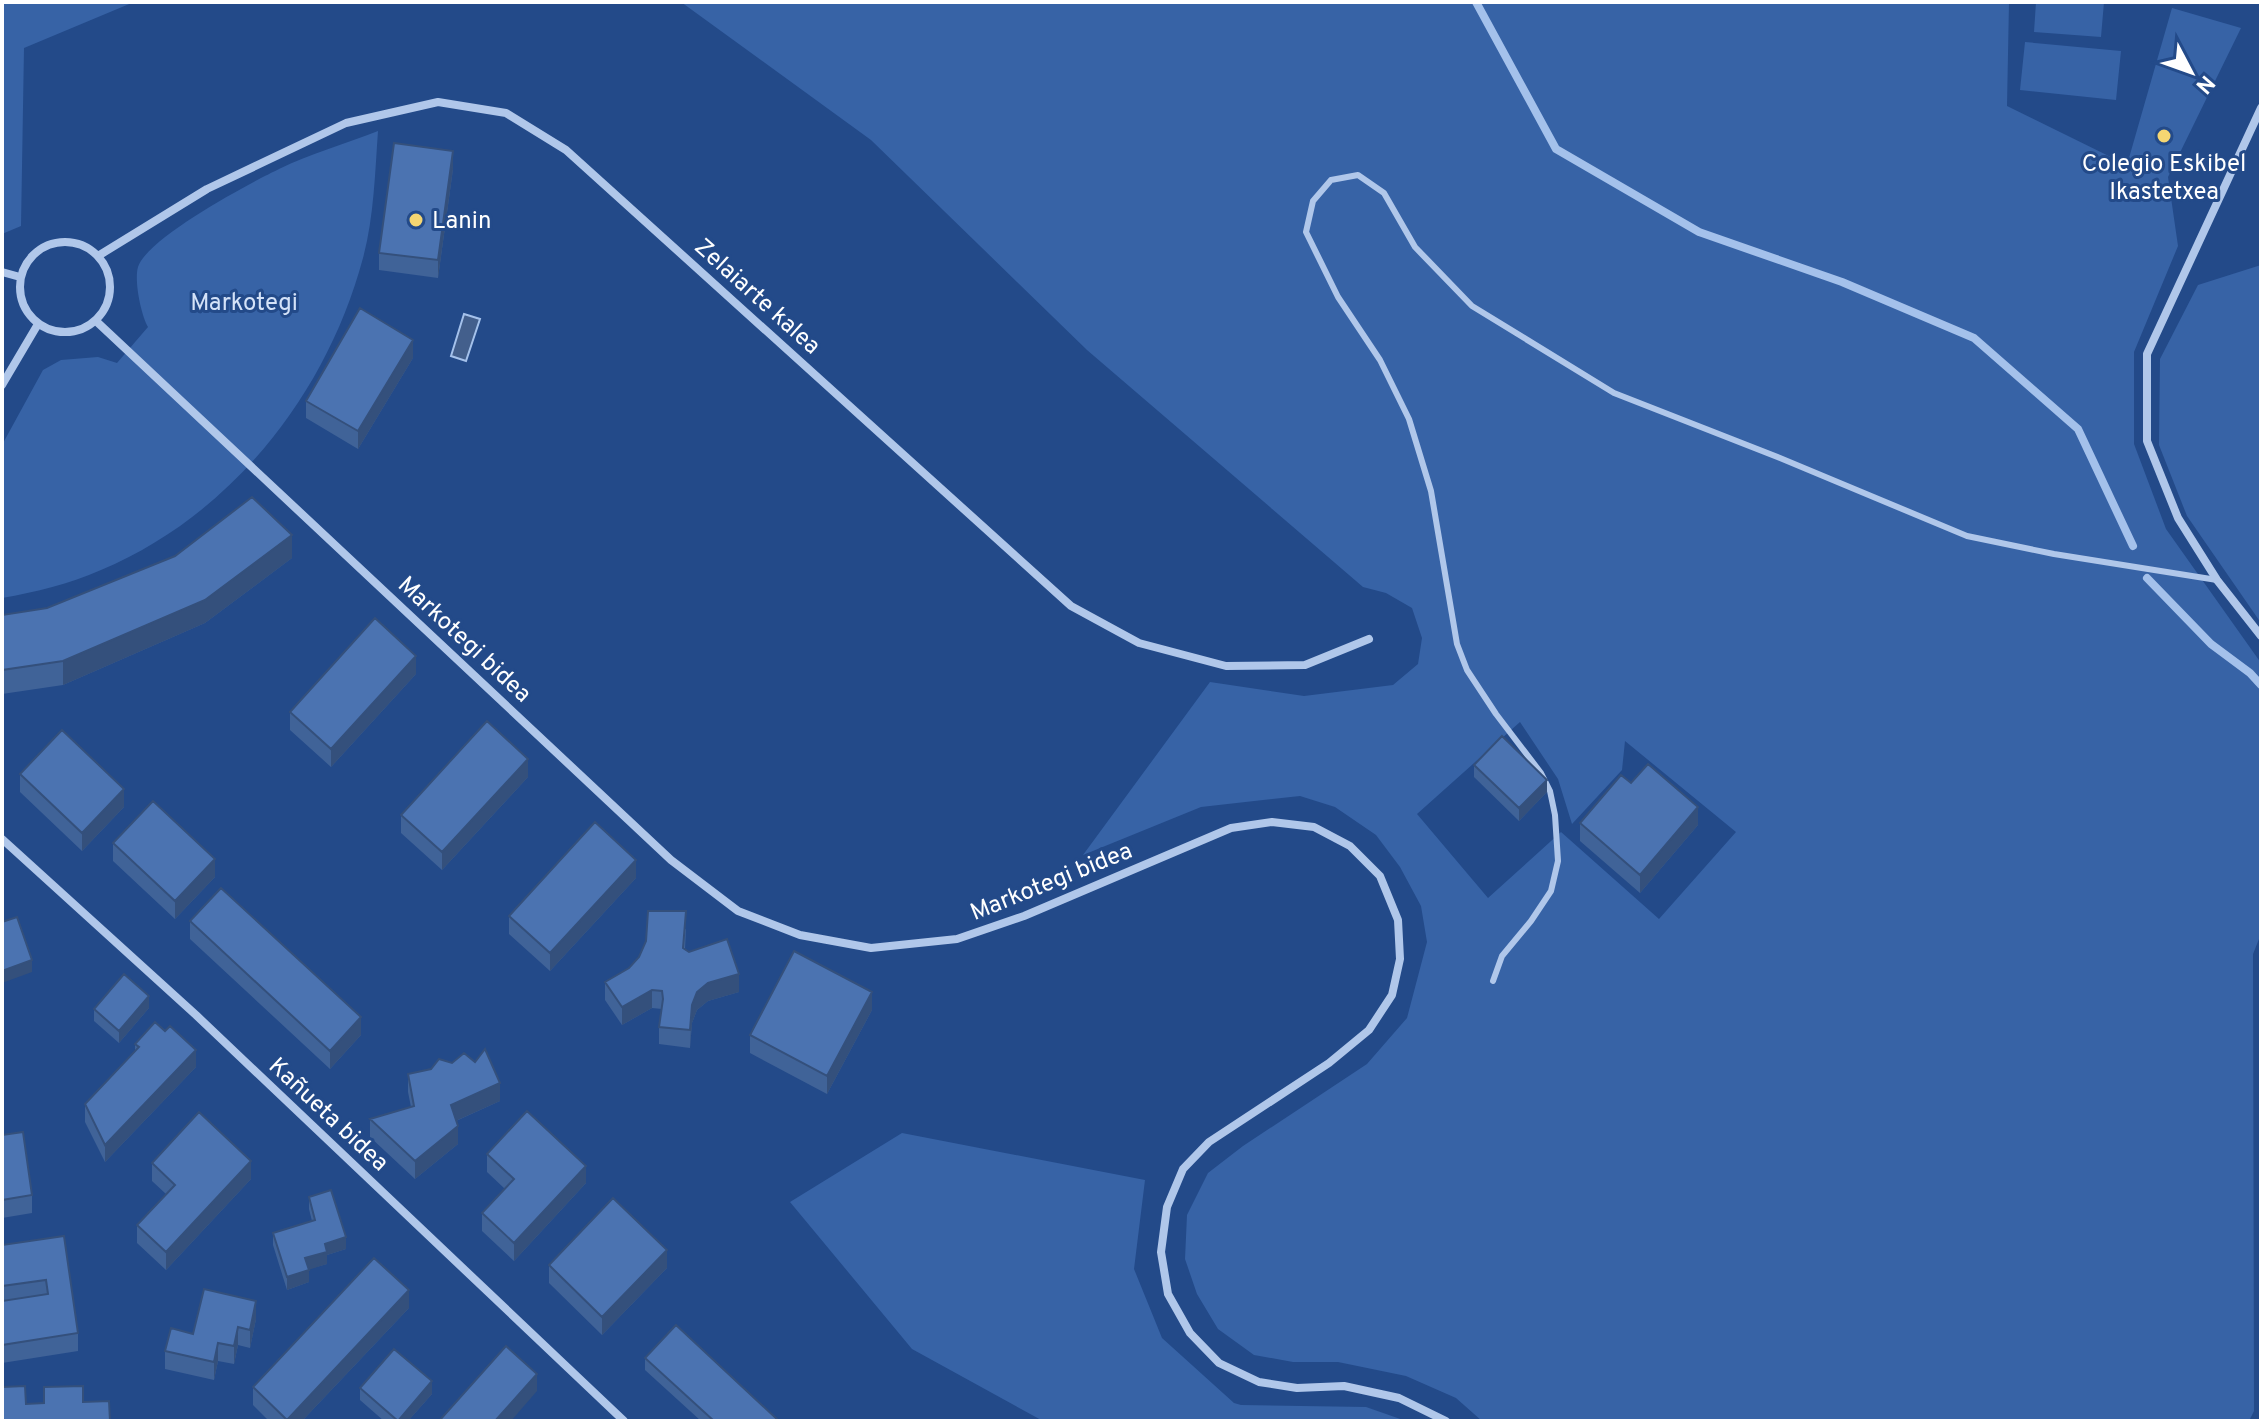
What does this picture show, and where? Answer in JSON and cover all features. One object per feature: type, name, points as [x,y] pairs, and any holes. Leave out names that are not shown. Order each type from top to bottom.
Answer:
[{"type":"street","name":"Zelaiarte kalea","points":[[98,256],[207,189],[346,123],[438,102],[506,113],[566,150],[1071,606],[1139,643],[1226,666],[1305,665],[1369,639]]},
{"type":"street","points":[[2261,108],[2147,354],[2147,441],[2178,518],[2217,580],[2261,636]]},
{"type":"street","points":[[74,242],[98,256],[106,268],[110,296],[105,310],[96,321],[83,329],[67,333],[52,331],[38,324],[22,303],[20,277],[35,253],[47,245],[74,242]]},
{"type":"street","points":[[2,272],[20,277]]},
{"type":"street","name":"Markotegi bidea","points":[[96,321],[671,860],[738,911],[800,935],[871,948],[943,941],[1024,916],[1231,828],[1272,822],[1314,827],[1350,846],[1380,876],[1398,920],[1400,959],[1392,995],[1369,1030],[1329,1063],[1209,1142],[1183,1169],[1167,1207],[1161,1252],[1168,1294],[1190,1333],[1219,1363],[1259,1382],[1297,1388],[1344,1386],[1399,1398],[1446,1421]]},
{"type":"street","points":[[2,385],[38,324]]},
{"type":"street","name":"Kañueta bidea","points":[[2,839],[196,1015],[624,1421]]},
{"type":"lane","points":[[1493,981],[1502,956],[1551,891],[1558,861],[1555,815],[1550,791],[1541,773],[1467,670],[1457,644],[1431,491],[1409,419],[1380,360],[1338,297],[1306,232],[1313,201],[1331,180],[1358,175],[1384,193],[1415,247],[1472,306],[1614,393],[1967,536],[2054,554],[2217,580]]},
{"type":"green space","points":[[2,2],[134,2],[24,48],[21,226],[2,234]]},
{"type":"green space","points":[[681,2],[2009,2],[2007,106],[2127,165],[2172,8],[2241,28],[2168,177],[2178,246],[2134,352],[2134,444],[2166,529],[2261,663],[2261,934],[2253,954],[2254,1411],[2249,1421],[1482,1421],[1456,1398],[1406,1376],[1338,1362],[1293,1362],[1254,1355],[1218,1329],[1197,1294],[1185,1259],[1187,1215],[1208,1173],[1243,1146],[1367,1064],[1407,1018],[1427,942],[1421,906],[1400,867],[1376,835],[1335,807],[1300,796],[1201,807],[1083,855],[1210,682],[1304,696],[1393,685],[1418,664],[1422,638],[1412,608],[1386,593],[1363,587],[1087,350],[871,140]],"holes":[[[1520,722],[1558,779],[1572,824],[1622,770],[1625,741],[1736,832],[1659,919],[1561,832],[1488,898],[1417,814]]]},
{"type":"green space","points":[[2036,2],[2104,2],[2101,37],[2034,32]]},
{"type":"green space","points":[[2025,42],[2121,51],[2116,100],[2020,90]]},
{"type":"green space","name":"Markotegi","points":[[378,131],[370,227],[347,308],[299,402],[268,444],[232,483],[192,517],[148,546],[77,579],[2,598],[2,445],[43,370],[61,360],[98,357],[117,363],[148,327],[139,298],[138,267],[145,255],[179,227],[279,169]]},
{"type":"green space","points":[[2261,265],[2261,623],[2187,516],[2159,445],[2160,359],[2198,285]]},
{"type":"green space","points":[[902,1133],[1145,1180],[1134,1269],[1162,1338],[1234,1403],[1366,1407],[1406,1421],[1043,1421],[912,1349],[790,1202]]},
{"type":"shaded area","points":[[464,314],[480,319],[466,361],[451,356]]},
{"type":"building","name":"Lanin","points":[[394,143],[453,151],[438,260],[379,253]]},
{"type":"building","points":[[360,308],[413,340],[358,431],[306,401]]},
{"type":"building","points":[[252,497],[292,535],[205,600],[63,661],[2,670],[2,615],[47,608],[175,556]]},
{"type":"building","points":[[375,618],[416,656],[331,749],[290,712]]},
{"type":"building","points":[[487,721],[528,759],[442,852],[401,815]]},
{"type":"building","points":[[62,730],[124,789],[82,833],[20,774]]},
{"type":"building","points":[[1502,736],[1547,780],[1519,808],[1474,765]]},
{"type":"building","points":[[1648,764],[1698,807],[1640,875],[1580,823],[1621,775],[1631,783]]},
{"type":"building","points":[[153,801],[215,859],[175,901],[113,843]]},
{"type":"building","points":[[595,822],[636,860],[550,953],[509,916]]},
{"type":"building","points":[[221,888],[361,1017],[330,1051],[190,921]]},
{"type":"building","points":[[648,911],[686,911],[683,948],[689,952],[727,939],[739,974],[708,983],[697,992],[692,1005],[690,1030],[659,1027],[662,991],[652,990],[622,1007],[605,982],[629,968],[639,957],[646,941]]},
{"type":"building","points":[[17,917],[32,960],[2,971],[2,922]]},
{"type":"building","points":[[794,951],[872,992],[827,1076],[750,1035]]},
{"type":"building","points":[[124,974],[149,996],[119,1031],[94,1009]]},
{"type":"building","points":[[155,1022],[165,1031],[170,1026],[196,1050],[105,1145],[85,1104],[139,1047],[135,1044]]},
{"type":"building","points":[[485,1049],[500,1083],[451,1105],[458,1126],[415,1161],[370,1119],[414,1106],[408,1074],[431,1069],[439,1059],[452,1063],[464,1053],[475,1062]]},
{"type":"building","points":[[527,1111],[586,1166],[514,1243],[482,1213],[514,1179],[487,1154]]},
{"type":"building","points":[[199,1112],[251,1161],[166,1252],[137,1225],[175,1185],[152,1163]]},
{"type":"building","points":[[23,1132],[32,1195],[2,1200],[2,1135]]},
{"type":"building","points":[[331,1190],[346,1237],[325,1244],[327,1252],[305,1258],[309,1270],[287,1277],[273,1233],[315,1220],[309,1197]]},
{"type":"building","points":[[613,1198],[667,1250],[602,1317],[549,1265]]},
{"type":"building","points":[[64,1236],[78,1333],[2,1345],[2,1301],[48,1294],[46,1280],[2,1286],[2,1245]]},
{"type":"building","points":[[374,1258],[409,1290],[287,1420],[253,1387]]},
{"type":"building","points":[[204,1289],[256,1301],[250,1330],[238,1327],[234,1346],[218,1343],[214,1362],[165,1351],[171,1328],[193,1334]]},
{"type":"building","points":[[676,1325],[779,1421],[714,1421],[645,1358]]},
{"type":"building","points":[[506,1346],[537,1374],[495,1421],[439,1421]]},
{"type":"building","points":[[394,1349],[432,1381],[398,1421],[360,1388]]},
{"type":"building","points":[[25,1386],[26,1404],[44,1403],[44,1387],[83,1386],[83,1402],[109,1401],[110,1421],[2,1421],[2,1387]]},
{"type":"waterway","points":[[1476,2],[1556,149],[1699,232],[1842,282],[1974,338],[2078,429],[2133,546]]},
{"type":"waterway","points":[[2147,578],[2211,644],[2261,685]]},
{"type":"place","name":"Colegio Eskibel Ikastetxea","points":[[2164,136]]},
{"type":"place","name":"Lanin","points":[[416,220]]}]
